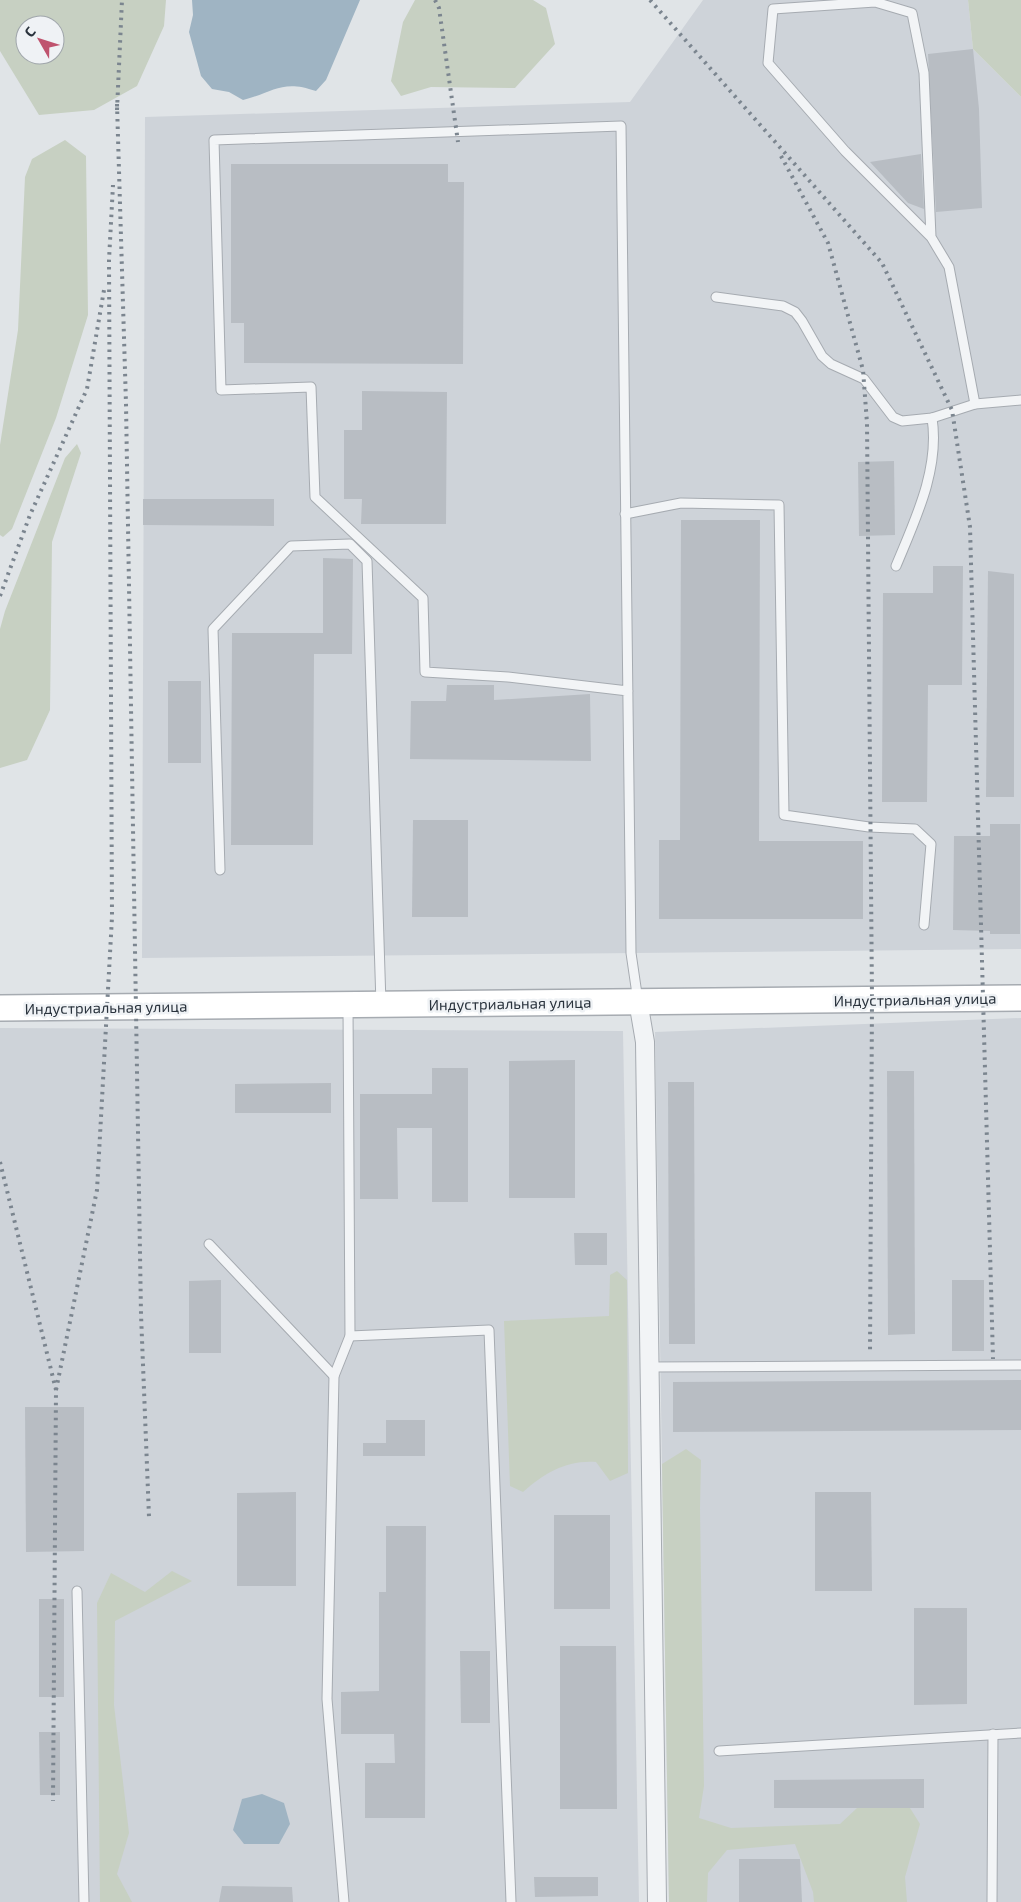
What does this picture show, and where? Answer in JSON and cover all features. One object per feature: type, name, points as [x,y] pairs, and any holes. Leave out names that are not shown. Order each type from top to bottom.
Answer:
[{"type":"street","name":"Индустриальная улица","points":[[0,1008],[1021,998]]},
{"type":"street","points":[[638,1001],[645,1042],[657,1902]]},
{"type":"lane","points":[[931,237],[924,73],[912,13],[875,2],[773,9],[768,63],[845,151],[931,237],[949,266],[975,404]]},
{"type":"lane","points":[[628,691],[508,678],[425,672],[423,598],[315,497],[311,387],[221,390],[214,140],[621,126],[628,691],[630,953],[638,1001]]},
{"type":"lane","points":[[716,297],[783,306],[795,312],[822,356],[831,364],[864,379],[893,418],[902,421],[932,418],[975,404],[1021,400]]},
{"type":"lane","points":[[896,566],[920,509],[925,490],[934,451],[932,418]]},
{"type":"lane","points":[[625,514],[681,503],[779,505],[784,815],[869,827],[915,829],[931,844],[924,925]]},
{"type":"lane","points":[[220,870],[213,629],[291,546],[350,544],[367,560],[381,1004]]},
{"type":"lane","points":[[344,1902],[327,1699],[334,1376],[350,1336],[348,1004]]},
{"type":"lane","points":[[209,1244],[334,1376]]},
{"type":"lane","points":[[350,1336],[489,1330],[511,1902]]},
{"type":"lane","points":[[649,1367],[1021,1365]]},
{"type":"lane","points":[[77,1591],[84,1902]]},
{"type":"lane","points":[[719,1751],[1021,1733]]},
{"type":"lane","points":[[992,1902],[993,1734]]},
{"type":"shaded area","points":[[703,0],[968,0],[973,49],[1021,97],[1021,949],[142,958],[145,117],[630,102]]},
{"type":"shaded area","points":[[1021,1018],[1021,1902],[669,1902],[655,1032]]},
{"type":"shaded area","points":[[0,1028],[623,1031],[639,1902],[0,1902]]},
{"type":"green space","points":[[0,0],[166,0],[164,26],[137,86],[94,110],[39,115],[0,51]]},
{"type":"green space","points":[[415,0],[533,0],[546,8],[555,44],[515,88],[431,87],[401,96],[391,81],[403,22]]},
{"type":"green space","points":[[968,0],[1021,0],[1021,97],[973,49]]},
{"type":"green space","points":[[65,140],[86,156],[88,315],[56,418],[12,529],[3,537],[0,535],[0,445],[18,330],[25,177],[32,159]]},
{"type":"green space","points":[[77,444],[81,453],[52,542],[50,710],[27,760],[0,768],[0,629],[5,611],[65,458]]},
{"type":"green space","points":[[617,1271],[627,1280],[628,1473],[610,1481],[596,1462],[575,1463],[556,1469],[539,1479],[523,1492],[510,1486],[504,1321],[609,1316],[610,1275]]},
{"type":"green space","points":[[686,1449],[701,1460],[704,1786],[699,1818],[731,1828],[840,1824],[857,1808],[910,1808],[920,1824],[905,1877],[907,1902],[814,1902],[813,1892],[795,1844],[727,1850],[708,1873],[707,1902],[669,1902],[662,1464]]},
{"type":"green space","points":[[172,1571],[192,1581],[115,1621],[114,1705],[129,1833],[117,1874],[132,1902],[100,1902],[97,1603],[111,1573],[145,1592]]},
{"type":"water","points":[[192,0],[360,0],[326,80],[316,91],[286,86],[243,100],[229,92],[212,89],[201,76],[189,32],[193,15]]},
{"type":"water","points":[[262,1794],[284,1803],[290,1824],[279,1844],[244,1844],[233,1830],[242,1799]]},
{"type":"building","points":[[973,49],[979,109],[982,208],[936,212],[928,54]]},
{"type":"building","points":[[921,154],[924,209],[908,203],[870,162]]},
{"type":"building","points":[[231,164],[448,164],[448,182],[464,182],[463,364],[244,363],[244,323],[231,323]]},
{"type":"building","points":[[362,391],[447,392],[446,524],[361,524],[362,499],[344,499],[344,430],[362,430]]},
{"type":"building","points":[[894,461],[895,535],[859,536],[858,462]]},
{"type":"building","points":[[143,499],[274,499],[274,526],[143,525]]},
{"type":"building","points":[[681,520],[760,520],[759,841],[863,841],[863,919],[659,919],[659,840],[680,840]]},
{"type":"building","points":[[323,558],[353,559],[352,654],[314,654],[313,845],[231,845],[232,633],[323,633]]},
{"type":"building","points":[[933,566],[963,566],[962,685],[928,685],[927,802],[882,802],[883,593],[933,593]]},
{"type":"building","points":[[988,571],[1014,574],[1014,797],[986,797]]},
{"type":"building","points":[[168,681],[201,681],[201,763],[168,763]]},
{"type":"building","points":[[447,685],[494,685],[494,700],[590,694],[591,761],[410,759],[411,701],[446,701]]},
{"type":"building","points":[[413,820],[468,820],[468,917],[412,917]]},
{"type":"building","points":[[990,824],[1020,824],[1020,934],[990,934],[990,931],[953,930],[954,836],[990,836]]},
{"type":"building","points":[[575,1060],[575,1198],[509,1198],[509,1061]]},
{"type":"building","points":[[432,1068],[468,1068],[468,1202],[432,1202],[432,1128],[397,1128],[398,1199],[360,1199],[360,1094],[432,1094]]},
{"type":"building","points":[[887,1071],[914,1071],[915,1334],[888,1335]]},
{"type":"building","points":[[668,1082],[694,1082],[695,1344],[669,1344]]},
{"type":"building","points":[[331,1083],[331,1113],[235,1113],[235,1084]]},
{"type":"building","points":[[574,1233],[607,1233],[607,1265],[575,1265]]},
{"type":"building","points":[[221,1280],[221,1353],[189,1353],[189,1281]]},
{"type":"building","points":[[952,1280],[984,1280],[984,1351],[952,1351]]},
{"type":"building","points":[[1021,1380],[1021,1430],[673,1432],[673,1382]]},
{"type":"building","points":[[25,1407],[84,1407],[84,1551],[26,1552]]},
{"type":"building","points":[[386,1420],[425,1420],[425,1456],[363,1456],[363,1443],[386,1443]]},
{"type":"building","points":[[296,1492],[296,1586],[237,1586],[237,1493]]},
{"type":"building","points":[[815,1492],[871,1492],[872,1591],[815,1591]]},
{"type":"building","points":[[554,1515],[610,1515],[610,1609],[554,1609]]},
{"type":"building","points":[[386,1526],[426,1526],[425,1818],[365,1818],[365,1763],[395,1763],[394,1734],[341,1734],[341,1692],[379,1691],[379,1592],[386,1592]]},
{"type":"building","points":[[39,1599],[64,1599],[64,1697],[39,1697]]},
{"type":"building","points":[[914,1608],[967,1608],[967,1704],[914,1705]]},
{"type":"building","points":[[560,1646],[616,1646],[617,1809],[560,1809]]},
{"type":"building","points":[[460,1651],[490,1651],[490,1723],[461,1723]]},
{"type":"building","points":[[39,1732],[60,1732],[60,1795],[40,1795]]},
{"type":"building","points":[[924,1779],[924,1808],[774,1808],[774,1780]]},
{"type":"building","points":[[739,1859],[800,1859],[802,1902],[739,1902]]},
{"type":"building","points":[[534,1877],[598,1877],[598,1896],[535,1897]]},
{"type":"building","points":[[222,1886],[292,1887],[293,1902],[219,1902]]},
{"type":"railway","points":[[117,110],[122,0]]},
{"type":"railway","points":[[435,0],[439,8],[458,142]]},
{"type":"railway","points":[[650,0],[882,263],[952,410],[970,527],[993,1359]]},
{"type":"railway","points":[[117,104],[126,404],[141,1314],[149,1517]]},
{"type":"railway","points":[[781,156],[828,243],[863,370],[867,423],[872,999],[870,1352]]},
{"type":"railway","points":[[56,1390],[97,1190],[112,917],[109,260],[113,185]]},
{"type":"railway","points":[[0,596],[30,515],[87,389],[104,290]]},
{"type":"railway","points":[[0,1162],[56,1390],[53,1801]]}]
